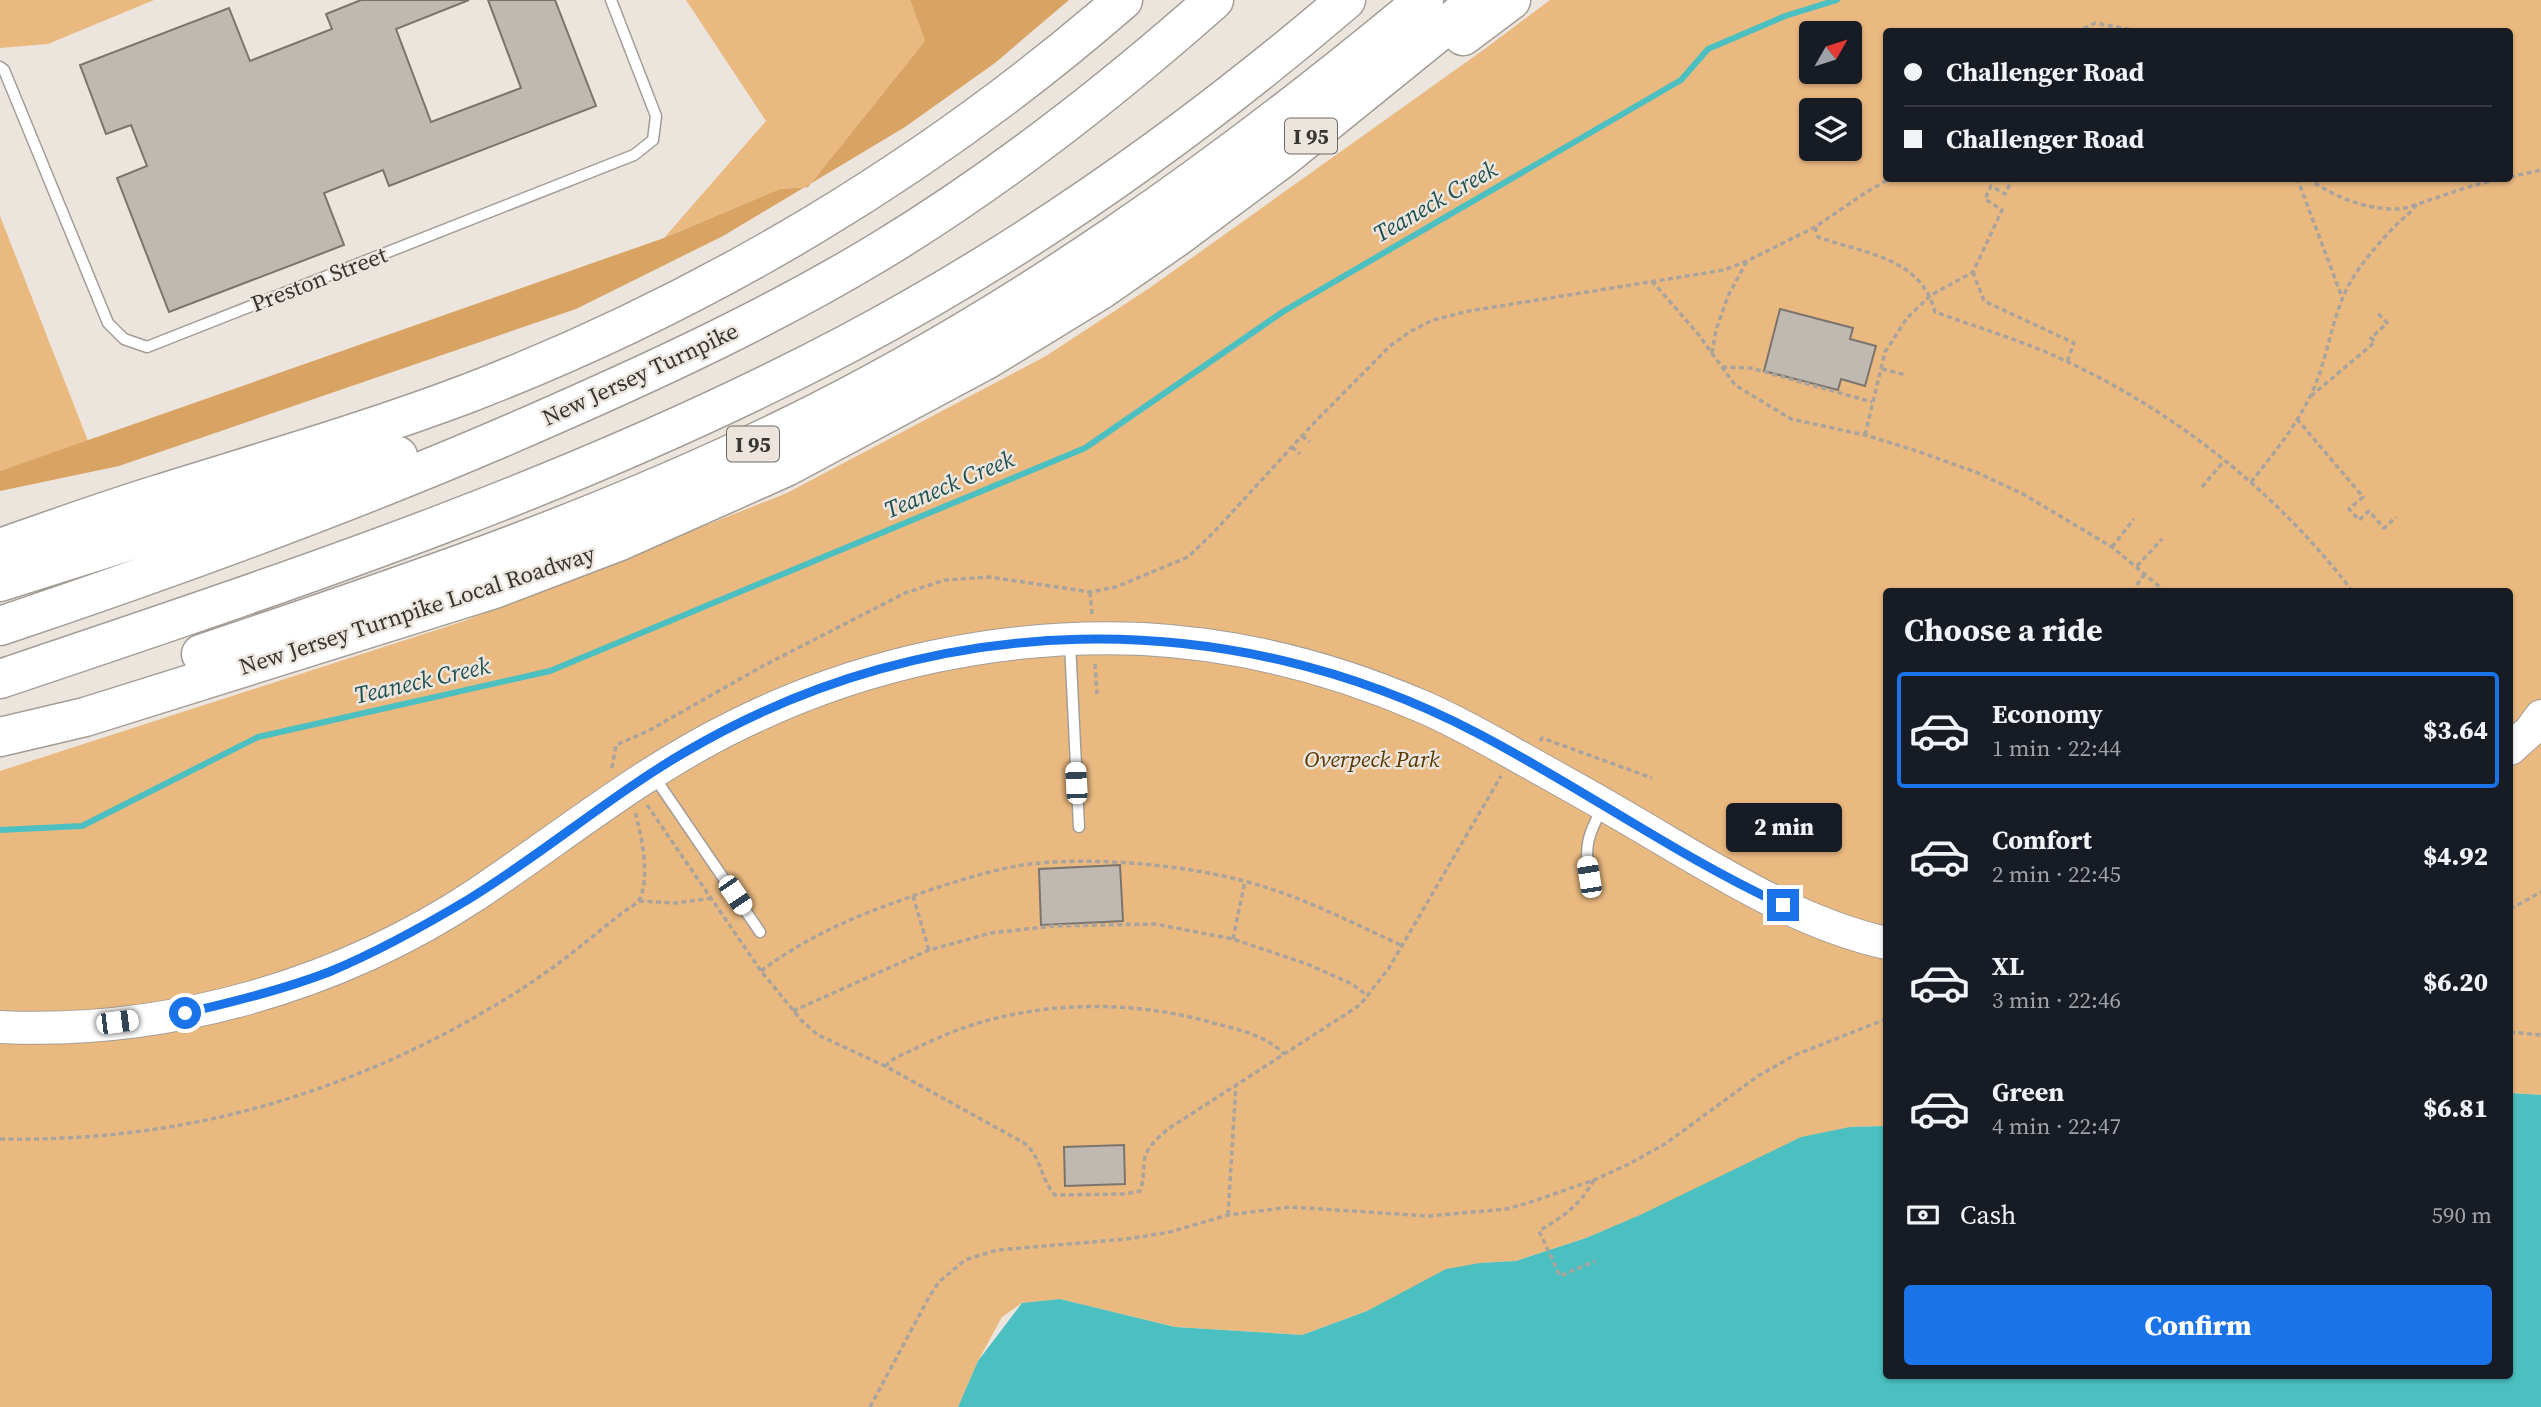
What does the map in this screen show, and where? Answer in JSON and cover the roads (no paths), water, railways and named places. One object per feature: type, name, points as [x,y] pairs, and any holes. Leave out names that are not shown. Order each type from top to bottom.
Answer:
[{"type":"highway","points":[[0,548],[125,505],[411,414],[532,367],[663,307],[784,242],[909,164],[1010,92],[1123,0]]},
{"type":"highway","name":"New Jersey Turnpike","points":[[0,626],[306,517],[445,462],[556,414],[762,317],[840,275],[912,231],[1062,127],[1214,0]]},
{"type":"highway","name":"I 95","points":[[0,730],[78,695],[385,592],[544,534],[695,471],[822,410],[979,323],[1132,225],[1287,110],[1424,0]]},
{"type":"highway","name":"New Jersey Turnpike Local Roadway","points":[[0,737],[85,717],[472,596],[620,541],[761,479],[837,442],[986,360],[1083,301],[1212,211],[1373,87],[1478,0]]},
{"type":"highway","points":[[1373,87],[1458,40],[1511,0]]},
{"type":"highway","points":[[0,679],[328,565],[507,498],[644,441],[810,363],[970,275],[1085,201],[1234,92],[1334,7]]},
{"type":"highway","points":[[0,582],[446,439],[556,414]]},
{"type":"street","points":[[0,1027],[43,1029],[171,1016],[241,1000],[328,972],[388,944],[473,896],[648,788],[684,753],[735,726],[795,698],[876,670],[934,656],[1019,642],[1144,639],[1202,644],[1299,662],[1368,685],[1422,706],[1478,733],[1762,895],[1827,925],[1883,942]]},
{"type":"street","points":[[2513,733],[2541,716]]},
{"type":"street","points":[[2513,747],[2541,716]]},
{"type":"lane","name":"Preston Street","points":[[0,67],[4,70],[24,114],[108,323],[124,339],[147,347],[634,155],[653,140],[656,116],[611,0]]},
{"type":"lane","points":[[1070,640],[1079,827]]},
{"type":"lane","points":[[648,788],[760,932]]},
{"type":"lane","points":[[1589,877],[1585,852],[1594,822],[1604,804]]},
{"type":"water","points":[[2513,1093],[2541,1095],[2541,1407],[958,1407],[978,1361],[1022,1303],[1060,1299],[1175,1327],[1302,1335],[1367,1311],[1446,1269],[1480,1263],[1516,1261],[1586,1238],[1640,1215],[1801,1137],[1850,1127],[1883,1126],[1883,1379],[2513,1379]]},
{"type":"waterway","name":"Teaneck Creek","points":[[0,830],[82,826],[258,737],[550,671],[1085,448],[1284,311],[1681,80],[1708,49],[1785,16],[1837,0]]},
{"type":"park label","name":"Overpeck Park","points":[[1372,759]]}]
